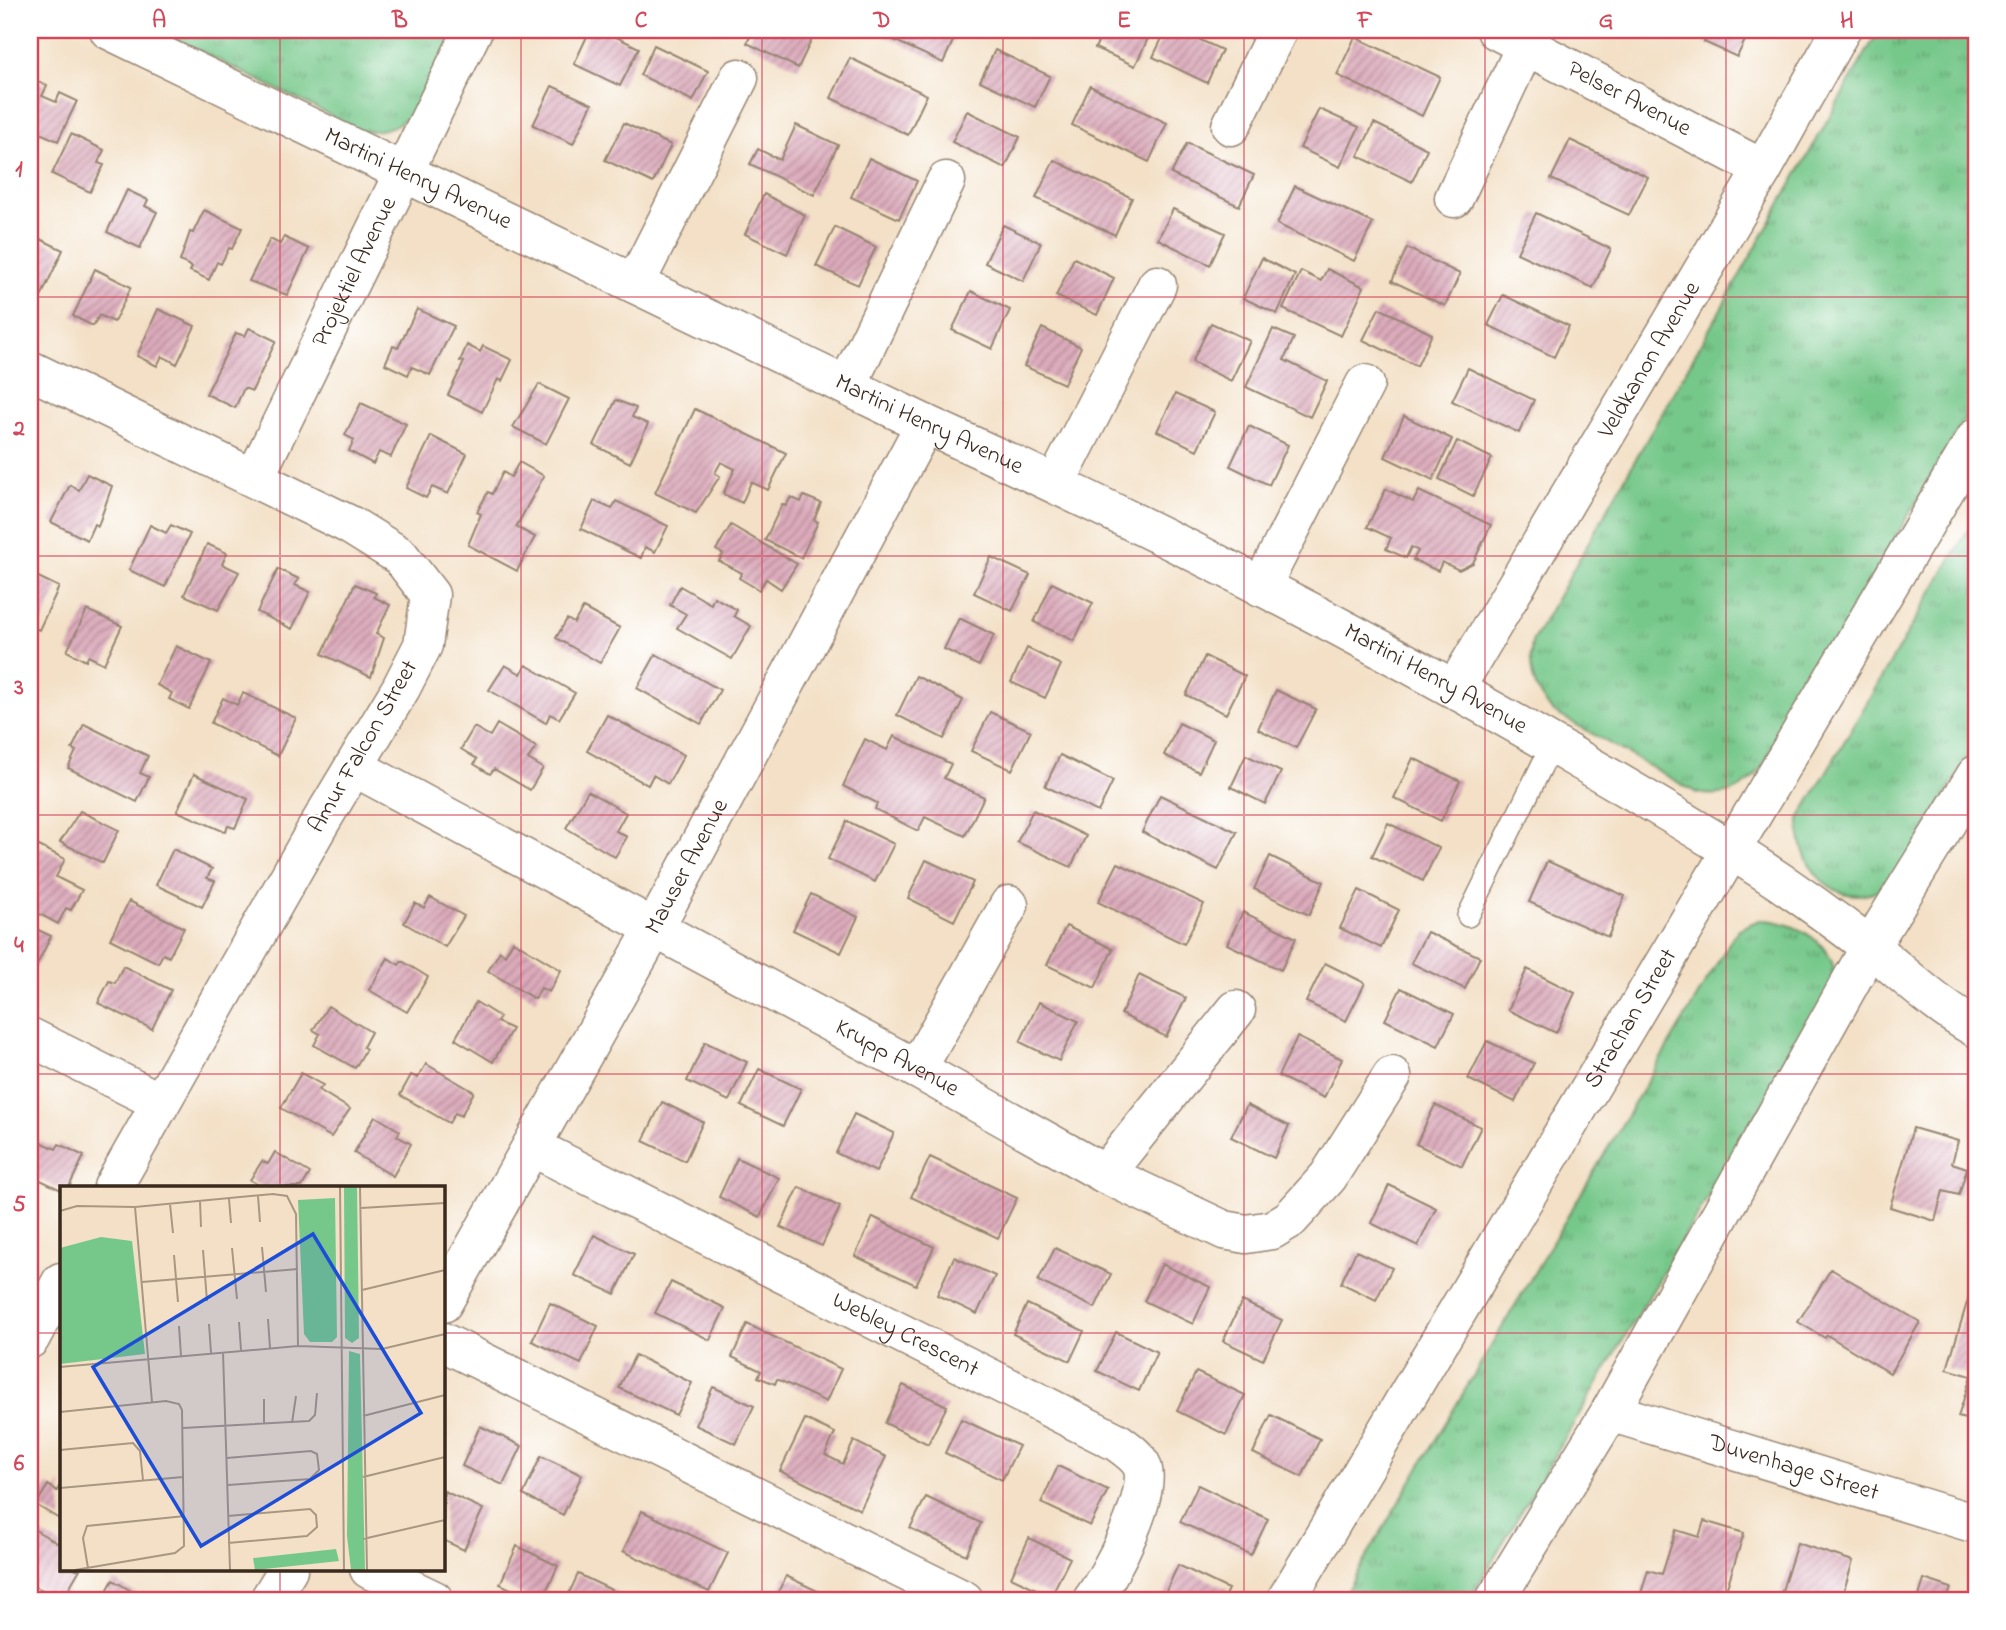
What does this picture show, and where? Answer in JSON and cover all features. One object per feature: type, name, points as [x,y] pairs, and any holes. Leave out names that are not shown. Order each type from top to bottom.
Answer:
[{"type":"street","name":"Martini Henry Avenue","points":[[109,30],[925,424],[1056,483],[1456,687],[1731,850],[1870,947],[1912,985],[1976,1028]]},
{"type":"street","name":"Projektiel Avenue","points":[[255,477],[473,30]]},
{"type":"street","points":[[1231,127],[1278,30]]},
{"type":"street","name":"Veldkanon Avenue","points":[[1456,687],[1763,169],[1841,30]]},
{"type":"street","points":[[1454,198],[1518,35]]},
{"type":"street","name":"Pelser Avenue","points":[[1518,35],[1763,169]]},
{"type":"street","points":[[635,284],[739,78]]},
{"type":"street","points":[[847,386],[946,181]]},
{"type":"street","points":[[1056,483],[1157,285]]},
{"type":"street","name":"Amur Falcon Street","points":[[30,370],[350,525],[400,556],[430,595],[423,645],[356,768],[317,828],[114,1186]]},
{"type":"street","points":[[1261,587],[1365,384]]},
{"type":"street","name":"Mauser Avenue","points":[[444,1301],[655,927],[925,424]]},
{"type":"street","name":"Strachan Street","points":[[1286,1600],[1976,438]]},
{"type":"street","name":"Krupp Avenue","points":[[356,768],[917,1069],[1105,1174],[1224,1230],[1246,1234],[1272,1230],[1290,1219],[1328,1177],[1392,1076]]},
{"type":"street","points":[[1495,1600],[1610,1412],[1870,947],[1976,775]]},
{"type":"street","points":[[917,1069],[1009,905]]},
{"type":"street","points":[[1105,1174],[1236,1010]]},
{"type":"street","points":[[30,1037],[160,1102]]},
{"type":"street","name":"Webley Crescent","points":[[532,1147],[1100,1432],[1124,1448],[1142,1465],[1146,1482],[1142,1502],[1092,1600]]},
{"type":"street","points":[[30,1339],[60,1284]]},
{"type":"street","points":[[444,1342],[964,1600]]},
{"type":"street","name":"Duvenhage Street","points":[[1610,1412],[1976,1524]]},
{"type":"street","points":[[269,1600],[287,1570]]},
{"type":"street","points":[[371,1570],[434,1600]]},
{"type":"lane","points":[[1468,916],[1552,745]]},
{"type":"green space","points":[[157,30],[459,30],[434,83],[413,113],[382,130],[362,131]]},
{"type":"green space","points":[[1879,30],[1976,30],[1976,399],[1761,769],[1748,783],[1733,791],[1697,793],[1552,711],[1540,695],[1533,679],[1532,642]]},
{"type":"green space","points":[[1976,516],[1976,742],[1897,878],[1879,890],[1861,895],[1844,893],[1829,886],[1816,874],[1807,859],[1801,840],[1799,819]]},
{"type":"green space","points":[[1759,920],[1786,924],[1800,930],[1823,947],[1834,972],[1833,986],[1469,1600],[1341,1600],[1732,938],[1739,929]]},
{"type":"building","points":[[590,30],[602,30],[639,48],[620,86],[574,64]]},
{"type":"building","points":[[753,30],[803,30],[814,35],[798,68],[747,43]]},
{"type":"building","points":[[872,30],[958,30],[943,63]]},
{"type":"building","points":[[1104,30],[1152,30],[1135,66],[1095,48]]},
{"type":"building","points":[[1166,30],[1179,30],[1222,50],[1207,83],[1153,57]]},
{"type":"building","points":[[1710,30],[1750,30],[1737,57],[1704,42]]},
{"type":"building","points":[[1355,37],[1440,77],[1422,116],[1337,75]]},
{"type":"building","points":[[654,45],[708,71],[693,101],[640,75]]},
{"type":"building","points":[[995,50],[1050,76],[1035,107],[980,81]]},
{"type":"building","points":[[850,58],[927,95],[908,135],[831,98]]},
{"type":"building","points":[[30,78],[47,86],[42,96],[56,102],[60,93],[77,101],[58,141],[40,133],[30,154]]},
{"type":"building","points":[[552,86],[592,104],[573,144],[533,125]]},
{"type":"building","points":[[1090,86],[1167,123],[1149,162],[1072,125]]},
{"type":"building","points":[[1319,109],[1359,127],[1340,167],[1300,148]]},
{"type":"building","points":[[967,111],[1020,137],[1005,168],[952,142]]},
{"type":"building","points":[[624,123],[671,145],[653,183],[605,160]]},
{"type":"building","points":[[1374,123],[1427,149],[1412,182],[1358,156]]},
{"type":"building","points":[[796,125],[838,145],[814,195],[750,164],[758,149],[780,160]]},
{"type":"building","points":[[71,134],[104,150],[98,163],[104,165],[90,192],[52,174]]},
{"type":"building","points":[[1570,140],[1648,177],[1629,215],[1551,179]]},
{"type":"building","points":[[1187,143],[1254,175],[1239,206],[1171,174]]},
{"type":"building","points":[[869,158],[917,181],[899,219],[851,197]]},
{"type":"building","points":[[1054,160],[1132,198],[1115,235],[1036,198]]},
{"type":"building","points":[[1295,186],[1373,223],[1354,261],[1277,224]]},
{"type":"building","points":[[127,190],[148,200],[145,206],[157,212],[140,248],[107,232]]},
{"type":"building","points":[[764,194],[805,215],[787,254],[745,234]]},
{"type":"building","points":[[1173,209],[1225,233],[1210,265],[1158,239]]},
{"type":"building","points":[[204,210],[242,228],[221,264],[217,262],[209,280],[190,271],[192,267],[180,261],[190,232],[193,233]]},
{"type":"building","points":[[1536,213],[1611,249],[1593,288],[1517,253]]},
{"type":"building","points":[[1003,225],[1041,243],[1023,281],[985,263]]},
{"type":"building","points":[[835,227],[876,247],[858,285],[816,266]]},
{"type":"building","points":[[30,234],[63,250],[39,301],[30,296]]},
{"type":"building","points":[[284,237],[309,249],[287,295],[249,281],[270,239],[280,244]]},
{"type":"building","points":[[1407,248],[1460,274],[1445,306],[1392,281]]},
{"type":"building","points":[[1074,258],[1114,278],[1097,315],[1056,296]]},
{"type":"building","points":[[1262,258],[1295,275],[1277,314],[1243,298]]},
{"type":"building","points":[[95,269],[131,287],[114,322],[99,315],[93,326],[73,316]]},
{"type":"building","points":[[1327,269],[1364,287],[1341,336],[1283,309],[1301,271],[1321,281]]},
{"type":"building","points":[[971,291],[1010,310],[992,349],[952,330]]},
{"type":"building","points":[[1503,295],[1569,326],[1554,357],[1488,325]]},
{"type":"building","points":[[1379,308],[1432,334],[1417,366],[1363,340]]},
{"type":"building","points":[[158,309],[195,326],[177,364],[162,356],[157,366],[137,356]]},
{"type":"building","points":[[417,309],[454,326],[430,375],[412,367],[408,375],[385,364],[393,346],[398,348]]},
{"type":"building","points":[[1211,323],[1250,341],[1231,381],[1192,362]]},
{"type":"building","points":[[249,328],[276,341],[252,391],[244,388],[235,408],[206,394],[236,333],[245,336]]},
{"type":"building","points":[[1042,328],[1081,347],[1064,384],[1024,366]]},
{"type":"building","points":[[1273,329],[1294,338],[1284,360],[1327,381],[1310,417],[1246,387]]},
{"type":"building","points":[[467,345],[480,352],[483,346],[512,360],[502,381],[498,379],[482,412],[448,395],[464,362],[460,361]]},
{"type":"building","points":[[1468,368],[1534,400],[1519,433],[1452,401]]},
{"type":"building","points":[[539,384],[569,399],[546,444],[513,427]]},
{"type":"building","points":[[1175,394],[1215,412],[1197,450],[1157,431]]},
{"type":"building","points":[[616,400],[636,408],[632,417],[648,424],[630,463],[594,445]]},
{"type":"building","points":[[361,403],[406,424],[391,457],[379,452],[373,464],[349,451],[354,440],[345,435]]},
{"type":"building","points":[[695,409],[786,453],[768,490],[751,482],[742,503],[723,494],[735,469],[721,462],[715,473],[720,476],[696,513],[655,493]]},
{"type":"building","points":[[1404,416],[1452,439],[1433,480],[1385,457]]},
{"type":"building","points":[[1249,426],[1288,445],[1269,485],[1230,466]]},
{"type":"building","points":[[431,436],[467,454],[448,494],[432,487],[426,498],[406,488]]},
{"type":"building","points":[[1457,441],[1492,458],[1473,496],[1439,479]]},
{"type":"building","points":[[519,462],[544,476],[516,527],[535,537],[517,571],[468,545],[481,514],[477,512],[488,492],[492,494],[503,472],[511,477]]},
{"type":"building","points":[[87,474],[112,486],[98,526],[94,524],[87,540],[51,522],[70,485],[79,490]]},
{"type":"building","points":[[1386,489],[1413,502],[1419,491],[1491,525],[1473,563],[1459,570],[1442,562],[1438,571],[1413,560],[1418,551],[1411,547],[1406,558],[1386,549],[1391,538],[1367,527]]},
{"type":"building","points":[[804,496],[821,503],[814,520],[818,522],[801,558],[765,540],[782,504],[786,506],[791,497],[801,502]]},
{"type":"building","points":[[594,501],[612,509],[616,501],[668,526],[655,552],[645,547],[641,558],[581,529]]},
{"type":"building","points":[[150,525],[166,533],[171,525],[190,534],[165,587],[129,570]]},
{"type":"building","points":[[731,525],[797,564],[781,589],[766,579],[759,590],[739,578],[742,573],[719,561],[723,554],[716,550]]},
{"type":"building","points":[[207,544],[227,553],[222,564],[239,572],[218,610],[184,595]]},
{"type":"building","points":[[991,557],[1030,575],[1012,611],[974,593]]},
{"type":"building","points":[[278,569],[299,579],[295,585],[310,592],[292,629],[257,612]]},
{"type":"building","points":[[30,573],[59,587],[39,630],[30,626]]},
{"type":"building","points":[[1052,583],[1093,603],[1074,641],[1034,622]]},
{"type":"building","points":[[355,584],[376,593],[374,597],[390,605],[376,634],[384,638],[371,677],[322,654]]},
{"type":"building","points":[[680,586],[711,604],[714,597],[737,610],[734,616],[751,626],[732,659],[677,628],[686,614],[670,605]]},
{"type":"building","points":[[583,608],[620,628],[600,663],[556,638],[567,619],[574,623]]},
{"type":"building","points":[[87,610],[122,626],[104,664],[88,656],[86,661],[67,651]]},
{"type":"building","points":[[959,618],[994,635],[979,666],[944,649]]},
{"type":"building","points":[[176,646],[211,663],[189,709],[169,699],[172,693],[157,685]]},
{"type":"building","points":[[1027,648],[1061,665],[1045,698],[1011,682]]},
{"type":"building","points":[[656,654],[720,690],[701,724],[637,688]]},
{"type":"building","points":[[1205,656],[1245,676],[1226,714],[1186,695]]},
{"type":"building","points":[[505,665],[521,674],[526,665],[575,693],[559,719],[550,714],[546,723],[489,690]]},
{"type":"building","points":[[916,676],[963,700],[944,739],[897,715]]},
{"type":"building","points":[[1276,690],[1316,709],[1296,748],[1258,729]]},
{"type":"building","points":[[243,693],[296,718],[278,756],[211,723],[223,698],[237,705]]},
{"type":"building","points":[[990,712],[1031,731],[1012,770],[971,751]]},
{"type":"building","points":[[607,715],[684,755],[668,784],[653,775],[648,785],[587,751]]},
{"type":"building","points":[[1179,723],[1214,740],[1199,772],[1164,755]]},
{"type":"building","points":[[84,724],[148,756],[140,773],[149,777],[137,802],[68,768],[76,751],[72,749]]},
{"type":"building","points":[[497,724],[536,747],[528,759],[543,768],[530,790],[494,769],[490,774],[474,764],[477,759],[461,749],[474,727],[490,736]]},
{"type":"building","points":[[894,736],[951,764],[944,778],[984,797],[965,836],[925,817],[918,831],[875,809],[877,803],[843,786],[865,739],[887,750]]},
{"type":"building","points":[[1060,755],[1113,781],[1098,812],[1045,786]]},
{"type":"building","points":[[1246,755],[1281,772],[1265,804],[1231,787]]},
{"type":"building","points":[[1413,758],[1460,781],[1441,821],[1394,798]]},
{"type":"building","points":[[194,774],[248,799],[235,828],[228,826],[225,832],[177,811]]},
{"type":"building","points":[[588,791],[626,813],[616,831],[627,837],[615,857],[566,828]]},
{"type":"building","points":[[1160,795],[1237,832],[1218,870],[1142,832]]},
{"type":"building","points":[[1033,810],[1086,836],[1071,867],[1017,842]]},
{"type":"building","points":[[80,811],[119,830],[103,863],[60,842]]},
{"type":"building","points":[[847,821],[894,844],[875,882],[828,859]]},
{"type":"building","points":[[1388,823],[1439,848],[1423,881],[1372,856]]},
{"type":"building","points":[[33,843],[65,859],[56,877],[82,890],[71,910],[66,908],[58,924],[30,909],[30,850]]},
{"type":"building","points":[[173,849],[212,869],[207,878],[215,881],[202,907],[156,885]]},
{"type":"building","points":[[1270,856],[1324,882],[1309,915],[1254,889]]},
{"type":"building","points":[[926,860],[973,882],[954,921],[908,898]]},
{"type":"building","points":[[1547,861],[1625,896],[1608,937],[1529,902]]},
{"type":"building","points":[[1118,863],[1204,904],[1184,944],[1098,902]]},
{"type":"building","points":[[1359,890],[1399,910],[1381,948],[1340,928]]},
{"type":"building","points":[[811,894],[858,917],[841,953],[793,930]]},
{"type":"building","points":[[430,897],[464,916],[445,947],[404,923],[415,903],[424,908]]},
{"type":"building","points":[[129,901],[184,928],[169,957],[163,954],[158,963],[110,939]]},
{"type":"building","points":[[1243,912],[1296,938],[1281,970],[1227,944]]},
{"type":"building","points":[[30,926],[51,936],[34,971],[30,969]]},
{"type":"building","points":[[1066,926],[1113,949],[1095,988],[1047,965]]},
{"type":"building","points":[[1427,932],[1480,957],[1465,989],[1411,963]]},
{"type":"building","points":[[513,941],[561,970],[549,992],[541,988],[535,999],[488,971],[500,951],[505,955]]},
{"type":"building","points":[[388,958],[399,965],[402,961],[428,977],[407,1012],[369,990]]},
{"type":"building","points":[[1325,963],[1365,983],[1346,1021],[1306,1002]]},
{"type":"building","points":[[123,966],[171,990],[152,1029],[98,1003],[109,981],[115,983]]},
{"type":"building","points":[[1527,969],[1575,993],[1556,1033],[1508,1010]]},
{"type":"building","points":[[1139,975],[1186,998],[1166,1037],[1121,1014]]},
{"type":"building","points":[[1401,988],[1454,1014],[1438,1046],[1385,1020]]},
{"type":"building","points":[[476,1002],[500,1017],[497,1022],[512,1029],[493,1062],[455,1039]]},
{"type":"building","points":[[1039,1002],[1078,1021],[1059,1061],[1020,1042]]},
{"type":"building","points":[[328,1006],[371,1032],[363,1047],[366,1049],[355,1068],[314,1045],[320,1034],[313,1030]]},
{"type":"building","points":[[1297,1037],[1342,1059],[1324,1098],[1278,1076]]},
{"type":"building","points":[[1487,1041],[1534,1063],[1515,1102],[1468,1079]]},
{"type":"building","points":[[705,1042],[747,1062],[729,1101],[687,1081]]},
{"type":"building","points":[[426,1064],[474,1092],[461,1116],[455,1113],[449,1123],[400,1095],[411,1075],[418,1078]]},
{"type":"building","points":[[759,1069],[801,1089],[783,1126],[741,1106]]},
{"type":"building","points":[[301,1073],[323,1085],[319,1090],[350,1109],[331,1137],[281,1108]]},
{"type":"building","points":[[662,1102],[703,1122],[685,1161],[643,1141]]},
{"type":"building","points":[[1247,1105],[1289,1126],[1274,1158],[1231,1137]]},
{"type":"building","points":[[1435,1105],[1481,1127],[1462,1166],[1416,1144]]},
{"type":"building","points":[[854,1114],[894,1133],[876,1172],[836,1153]]},
{"type":"building","points":[[375,1116],[400,1131],[397,1136],[411,1144],[393,1176],[354,1153]]},
{"type":"building","points":[[1913,1128],[1958,1141],[1952,1163],[1967,1168],[1959,1195],[1943,1191],[1935,1221],[1890,1207]]},
{"type":"building","points":[[30,1137],[56,1149],[59,1144],[84,1156],[69,1186],[60,1186],[60,1190],[30,1175]]},
{"type":"building","points":[[275,1152],[310,1173],[303,1186],[260,1186],[250,1180],[262,1161],[268,1164]]},
{"type":"building","points":[[930,1157],[1017,1198],[998,1238],[911,1197]]},
{"type":"building","points":[[737,1158],[779,1178],[760,1217],[719,1197]]},
{"type":"building","points":[[1389,1185],[1436,1208],[1418,1246],[1371,1223]]},
{"type":"building","points":[[799,1187],[840,1207],[822,1246],[780,1227]]},
{"type":"building","points":[[873,1217],[934,1247],[916,1285],[855,1256]]},
{"type":"building","points":[[594,1235],[634,1254],[615,1294],[574,1275]]},
{"type":"building","points":[[1055,1248],[1111,1274],[1095,1308],[1038,1281]]},
{"type":"building","points":[[1356,1251],[1392,1268],[1376,1300],[1341,1283]]},
{"type":"building","points":[[954,1257],[995,1276],[977,1314],[937,1295]]},
{"type":"building","points":[[1162,1264],[1210,1287],[1193,1324],[1144,1301]]},
{"type":"building","points":[[1831,1269],[1920,1322],[1890,1373],[1827,1335],[1825,1338],[1798,1322]]},
{"type":"building","points":[[671,1282],[725,1308],[710,1340],[655,1313]]},
{"type":"building","points":[[1969,1296],[1976,1298],[1976,1422],[1958,1417],[1971,1376],[1947,1369]]},
{"type":"building","points":[[1242,1301],[1282,1320],[1263,1360],[1223,1341]]},
{"type":"building","points":[[550,1303],[598,1326],[581,1364],[532,1341]]},
{"type":"building","points":[[1027,1304],[1084,1331],[1070,1361],[1013,1334]]},
{"type":"building","points":[[747,1324],[841,1369],[826,1402],[777,1379],[775,1384],[758,1377],[761,1371],[732,1357]]},
{"type":"building","points":[[1116,1332],[1157,1352],[1139,1391],[1097,1371]]},
{"type":"building","points":[[635,1355],[692,1383],[676,1415],[619,1388]]},
{"type":"building","points":[[1196,1372],[1245,1395],[1226,1435],[1177,1411]]},
{"type":"building","points":[[903,1385],[947,1406],[928,1444],[885,1423]]},
{"type":"building","points":[[713,1387],[754,1406],[736,1444],[695,1425]]},
{"type":"building","points":[[1271,1415],[1320,1439],[1302,1477],[1253,1453]]},
{"type":"building","points":[[805,1419],[835,1433],[825,1455],[843,1464],[854,1441],[886,1457],[860,1510],[780,1471]]},
{"type":"building","points":[[961,1419],[1019,1446],[1002,1480],[945,1453]]},
{"type":"building","points":[[480,1426],[522,1446],[503,1485],[462,1466]]},
{"type":"building","points":[[541,1456],[582,1475],[563,1515],[523,1495]]},
{"type":"building","points":[[1058,1466],[1108,1490],[1090,1526],[1041,1503]]},
{"type":"building","points":[[48,1485],[57,1491],[60,1485],[60,1519],[36,1505]]},
{"type":"building","points":[[1198,1485],[1268,1519],[1251,1555],[1180,1522]]},
{"type":"building","points":[[444,1491],[483,1509],[464,1550],[444,1540]]},
{"type":"building","points":[[926,1497],[981,1523],[966,1555],[910,1528]]},
{"type":"building","points":[[642,1511],[728,1553],[709,1592],[623,1551]]},
{"type":"building","points":[[1704,1521],[1744,1533],[1723,1600],[1639,1600],[1648,1570],[1662,1574],[1676,1530],[1699,1537]]},
{"type":"building","points":[[30,1527],[60,1544],[60,1570],[79,1570],[62,1600],[30,1584],[33,1574],[30,1572]]},
{"type":"building","points":[[1029,1538],[1070,1558],[1051,1596],[1011,1577]]},
{"type":"building","points":[[1797,1543],[1853,1561],[1841,1600],[1779,1600]]},
{"type":"building","points":[[517,1546],[558,1566],[542,1600],[535,1600],[500,1584]]},
{"type":"building","points":[[1178,1565],[1228,1589],[1223,1600],[1162,1600]]},
{"type":"building","points":[[578,1574],[620,1594],[617,1600],[566,1600]]},
{"type":"building","points":[[786,1576],[828,1596],[826,1600],[774,1600]]},
{"type":"building","points":[[1924,1579],[1951,1588],[1947,1600],[1918,1600]]},
{"type":"building","points":[[113,1580],[143,1598],[146,1594],[157,1600],[102,1600]]}]
